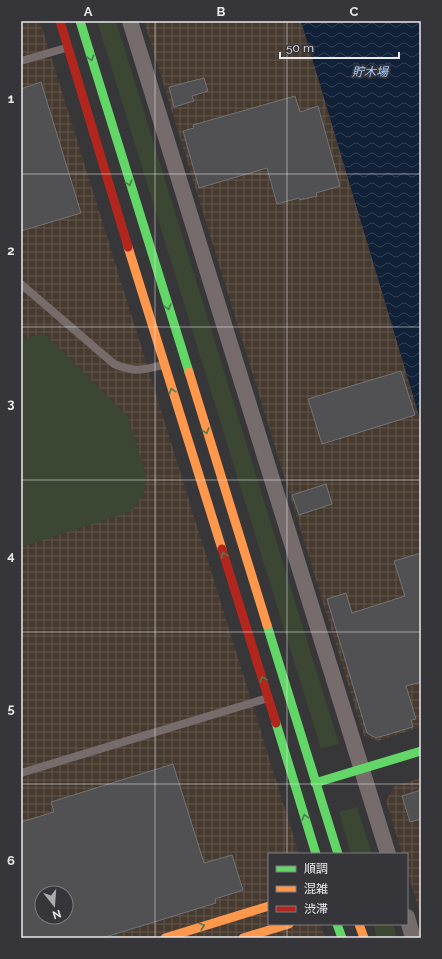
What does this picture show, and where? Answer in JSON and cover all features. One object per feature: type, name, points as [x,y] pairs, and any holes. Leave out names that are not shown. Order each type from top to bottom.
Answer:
[{"type":"street","points":[[60,21],[77,44],[278,695],[316,853]]},
{"type":"street","points":[[80,21],[77,44],[174,362],[278,695],[315,783],[338,853]]},
{"type":"street","points":[[130,21],[388,853]]},
{"type":"street","points":[[315,783],[421,751]]},
{"type":"street","points":[[165,938],[268,906]]},
{"type":"street","points":[[408,920],[413,938]]},
{"type":"street","points":[[243,938],[286,925]]},
{"type":"street","points":[[337,925],[342,938]]},
{"type":"street","points":[[359,925],[364,938]]},
{"type":"lane","points":[[21,61],[77,44]]},
{"type":"lane","points":[[21,284],[114,364],[129,370],[137,371],[174,362]]},
{"type":"lane","points":[[21,773],[278,695]]},
{"type":"shaded area","points":[[21,21],[40,21],[299,853],[268,853],[268,925],[320,925],[325,938],[21,938]]},
{"type":"shaded area","points":[[144,21],[301,21],[421,422],[421,727],[378,741],[364,736]]},
{"type":"shaded area","points":[[421,778],[421,916],[408,873],[408,853],[402,853],[386,801],[394,786]]},
{"type":"green space","points":[[97,21],[116,21],[339,744],[321,749]]},
{"type":"green space","points":[[44,333],[127,415],[146,474],[144,491],[140,500],[130,512],[21,547],[21,340]]},
{"type":"green space","points":[[357,807],[372,853],[351,853],[339,812]]},
{"type":"green space","points":[[373,925],[393,925],[397,938],[377,938]]},
{"type":"water","name":"貯木場","points":[[301,21],[421,21],[421,422]]},
{"type":"building","points":[[204,78],[208,91],[192,96],[194,101],[174,107],[169,87]]},
{"type":"building","points":[[41,82],[81,213],[21,231],[21,89]]},
{"type":"building","points":[[295,96],[300,112],[318,106],[340,186],[316,193],[317,196],[300,200],[299,198],[277,204],[267,168],[199,188],[183,131],[194,128],[193,125]]},
{"type":"building","points":[[401,371],[415,415],[322,444],[308,399]]},
{"type":"building","points":[[326,484],[332,504],[299,515],[292,495]]},
{"type":"building","points":[[421,553],[421,682],[406,686],[416,719],[411,720],[413,727],[376,738],[367,733],[327,599],[346,593],[352,613],[405,596],[394,561]]},
{"type":"building","points":[[173,764],[204,863],[232,855],[243,890],[215,899],[216,903],[102,938],[21,938],[21,822],[54,812],[51,802]]},
{"type":"building","points":[[421,790],[421,819],[410,822],[402,796]]},
{"type":"traffic: fast","points":[[80,21],[189,372]]},
{"type":"traffic: fast","points":[[267,625],[338,853]]},
{"type":"traffic: fast","points":[[276,723],[316,853]]},
{"type":"traffic: fast","points":[[315,783],[421,751]]},
{"type":"traffic: fast","points":[[337,925],[342,938]]},
{"type":"traffic: slow","points":[[128,247],[222,549]]},
{"type":"traffic: slow","points":[[189,372],[267,625]]},
{"type":"traffic: slow","points":[[165,938],[268,906]]},
{"type":"traffic: slow","points":[[243,938],[286,925]]},
{"type":"traffic: slow","points":[[359,925],[364,938]]},
{"type":"traffic: jam","points":[[60,21],[128,247]]},
{"type":"traffic: jam","points":[[222,549],[276,723]]}]
